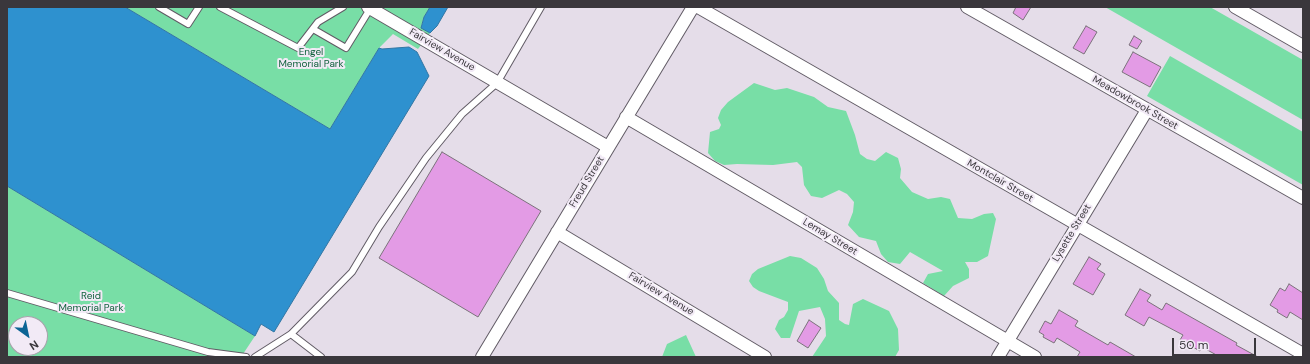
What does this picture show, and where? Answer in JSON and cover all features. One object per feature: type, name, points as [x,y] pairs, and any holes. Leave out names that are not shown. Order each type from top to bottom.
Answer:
[{"type":"street","name":"Freud Street","points":[[482,357],[693,7]]},
{"type":"street","name":"Montclair Street","points":[[698,7],[1303,354]]},
{"type":"street","name":"Meadowbrook Street","points":[[967,7],[1303,198]]},
{"type":"street","points":[[1235,7],[1303,46]]},
{"type":"street","name":"Fairview Avenue","points":[[369,8],[608,147]]},
{"type":"street","name":"Lysette Street","points":[[998,357],[1147,110]]},
{"type":"street","name":"Lemay Street","points":[[626,117],[1035,357]]},
{"type":"street","name":"Fairview Avenue","points":[[557,232],[765,357]]},
{"type":"lane","points":[[159,7],[188,24],[200,7]]},
{"type":"lane","points":[[220,7],[298,48],[318,22],[343,7]]},
{"type":"lane","points":[[255,357],[290,334],[352,272],[379,227],[426,158],[462,114],[497,83],[541,7]]},
{"type":"lane","points":[[312,29],[346,48],[369,8]]},
{"type":"lane","points":[[7,293],[208,352],[246,357]]},
{"type":"lane","points":[[290,334],[321,357]]},
{"type":"green space","name":"Engel Memorial Park","points":[[125,7],[430,7],[424,17],[421,27],[430,33],[418,49],[393,34],[379,48],[330,129]]},
{"type":"green space","points":[[1105,7],[1210,7],[1303,60],[1303,120]]},
{"type":"green space","points":[[1170,56],[1303,132],[1303,185],[1147,96]]},
{"type":"green space","points":[[754,83],[775,90],[787,88],[814,97],[828,107],[846,111],[860,154],[867,159],[875,161],[886,152],[898,158],[901,169],[900,178],[912,192],[928,199],[941,197],[950,199],[958,218],[972,219],[984,214],[993,213],[996,219],[988,256],[977,262],[965,262],[969,269],[969,278],[953,286],[944,296],[923,283],[928,274],[943,271],[910,252],[900,264],[888,262],[881,254],[876,241],[859,237],[848,225],[853,212],[854,202],[847,194],[839,190],[822,198],[811,196],[804,185],[802,167],[797,162],[773,165],[724,165],[715,161],[708,153],[710,132],[719,129],[721,125],[718,118],[721,110],[728,102]]},
{"type":"green space","name":"Reid Memorial Park","points":[[7,186],[255,336],[241,357],[7,357]]},
{"type":"green space","points":[[790,256],[801,258],[817,268],[824,279],[828,291],[839,303],[839,320],[845,324],[849,325],[853,304],[863,299],[889,311],[898,329],[899,350],[895,357],[812,357],[826,336],[825,319],[820,307],[799,311],[790,338],[781,338],[775,329],[779,320],[784,317],[788,310],[788,302],[759,291],[753,287],[749,281],[752,274],[758,269]]},
{"type":"green space","points":[[686,335],[696,357],[662,357],[667,344]]},
{"type":"water","points":[[7,7],[125,7],[330,129],[379,48],[409,47],[417,52],[429,76],[274,332],[261,324],[255,336],[7,186]]},
{"type":"water","points":[[430,7],[448,7],[437,26],[430,33],[421,28],[424,17]]},
{"type":"building","points":[[1016,7],[1031,7],[1023,20],[1013,13]]},
{"type":"building","points":[[1086,26],[1097,32],[1084,54],[1073,48]]},
{"type":"building","points":[[1134,36],[1142,41],[1137,49],[1129,45]]},
{"type":"building","points":[[1133,52],[1161,67],[1150,87],[1122,72]]},
{"type":"building","points":[[442,152],[541,211],[478,317],[379,258]]},
{"type":"building","points":[[1089,257],[1101,264],[1097,269],[1105,274],[1093,295],[1073,284]]},
{"type":"building","points":[[1289,284],[1303,293],[1303,320],[1290,312],[1287,318],[1277,312],[1278,310],[1270,305],[1280,288],[1285,291]]},
{"type":"building","points":[[1140,289],[1151,295],[1147,301],[1162,310],[1166,303],[1237,343],[1236,345],[1258,357],[1220,357],[1202,347],[1200,351],[1180,340],[1183,335],[1149,317],[1144,326],[1125,315]]},
{"type":"building","points":[[1059,310],[1078,321],[1075,326],[1108,345],[1110,342],[1136,357],[1077,357],[1080,352],[1057,338],[1054,343],[1043,337],[1044,335],[1039,332],[1045,321],[1051,324]]},
{"type":"building","points":[[809,320],[821,328],[808,348],[797,341]]}]
